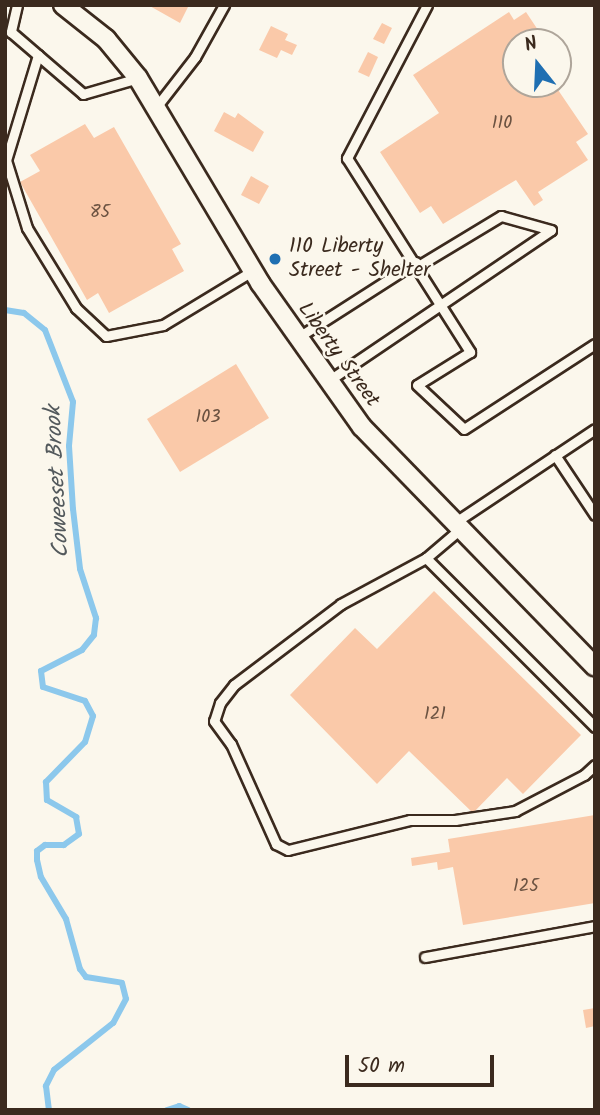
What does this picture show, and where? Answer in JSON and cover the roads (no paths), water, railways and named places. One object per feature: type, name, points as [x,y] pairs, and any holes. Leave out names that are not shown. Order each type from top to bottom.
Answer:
[{"type":"street","name":"Liberty Street","points":[[68,7],[106,39],[138,78],[157,106],[252,271],[362,427],[456,527],[595,667]]},
{"type":"lane","points":[[17,5],[10,32],[83,94],[138,78]]},
{"type":"lane","points":[[157,106],[195,57],[224,5]]},
{"type":"lane","points":[[427,5],[347,158],[417,264],[470,352],[417,385],[464,429],[595,344]]},
{"type":"lane","points":[[38,55],[6,160],[27,228],[76,308],[106,336],[163,325],[252,271]]},
{"type":"lane","points":[[297,338],[501,216],[551,230],[328,381]]},
{"type":"lane","points":[[595,429],[456,527],[426,558],[341,604],[234,685],[220,703],[214,721],[231,744],[276,844],[288,850],[410,820],[455,820],[515,811],[584,775],[595,765]]},
{"type":"lane","points":[[555,455],[595,515]]},
{"type":"lane","points":[[426,558],[595,727]]},
{"type":"lane","points":[[425,957],[595,926]]},
{"type":"waterway","name":"Coweeset Brook","points":[[5,310],[24,313],[45,330],[73,402],[69,446],[73,509],[80,569],[96,618],[94,635],[82,650],[41,671],[43,687],[85,701],[93,716],[85,742],[46,782],[47,800],[76,817],[79,834],[64,845],[45,845],[37,851],[37,860],[41,877],[66,919],[80,969],[86,977],[122,983],[126,999],[113,1023],[54,1070],[46,1086],[49,1110]]},
{"type":"waterway","name":"Coweeset Brook","points":[[167,1110],[179,1106],[188,1110]]},
{"type":"place","name":"110 Liberty Street - Shelter","points":[[275,259]]}]
